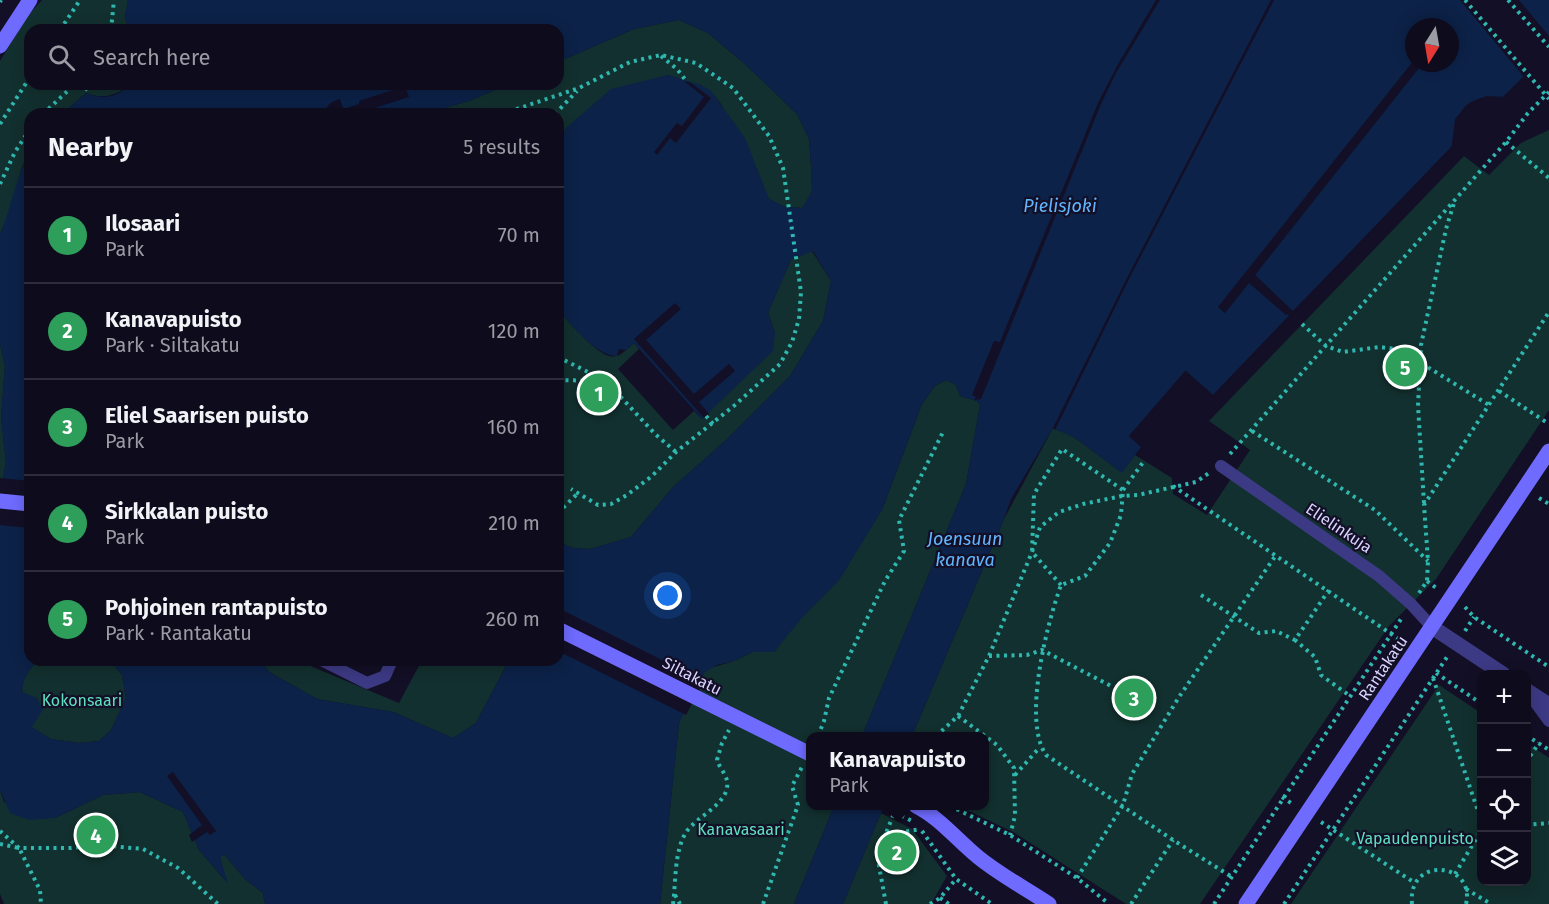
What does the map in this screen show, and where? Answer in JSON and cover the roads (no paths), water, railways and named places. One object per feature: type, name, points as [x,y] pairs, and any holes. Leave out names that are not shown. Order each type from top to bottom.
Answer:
[{"type":"main road","points":[[0,46],[26,3]]},
{"type":"main road","name":"Rantakatu","points":[[1246,904],[1549,451]]},
{"type":"main road","points":[[0,501],[24,503]]},
{"type":"main road","name":"Siltakatu","points":[[564,632],[701,701],[806,760]]},
{"type":"main road","points":[[917,812],[951,831],[996,871],[1049,904]]},
{"type":"street","points":[[1432,627],[1496,670]]},
{"type":"street","points":[[1531,694],[1549,705]]},
{"type":"lane","name":"Elielinkuja","points":[[1221,466],[1379,576],[1411,604],[1432,627]]},
{"type":"lane","points":[[333,666],[367,683],[385,676],[389,666]]},
{"type":"lane","points":[[1531,692],[1549,697]]},
{"type":"lane","points":[[1531,696],[1549,721]]},
{"type":"water","name":"Pielisjoki","points":[[128,0],[1549,0],[1549,51],[1503,97],[1479,99],[1464,108],[1456,124],[1452,146],[1213,395],[1186,371],[1129,436],[1141,447],[1122,473],[1074,437],[1053,428],[1011,499],[914,732],[864,732],[966,484],[980,405],[977,401],[960,396],[956,385],[946,380],[935,386],[922,404],[882,510],[840,579],[801,619],[774,652],[753,652],[734,661],[717,665],[705,672],[679,723],[660,904],[265,904],[263,893],[245,879],[224,854],[220,858],[228,883],[199,850],[183,812],[140,792],[103,795],[55,818],[29,820],[10,813],[0,790],[0,495],[6,462],[1,418],[5,366],[0,344],[0,234],[24,165],[24,666],[33,666],[27,674],[22,692],[37,698],[43,709],[32,727],[51,739],[79,743],[99,741],[111,730],[126,698],[122,675],[115,666],[265,666],[269,672],[317,699],[393,712],[453,738],[476,723],[506,666],[564,666],[564,544],[573,548],[590,549],[631,537],[674,486],[725,441],[790,376],[823,321],[831,281],[813,251],[791,260],[768,313],[775,333],[773,351],[702,419],[634,343],[626,350],[619,349],[617,356],[609,355],[585,339],[564,316],[564,132],[611,89],[668,75],[701,85],[711,91],[745,138],[769,199],[785,207],[802,208],[812,191],[809,139],[797,114],[746,65],[708,33],[679,20],[634,29],[564,59],[564,24],[127,24],[125,17]]},
{"type":"water","points":[[124,90],[495,90],[444,108],[343,108],[340,99],[327,108],[69,108],[86,93],[104,97]]},
{"type":"water","points":[[832,810],[882,810],[843,904],[794,904]]},
{"type":"place","name":"Pohjoinen rantapuisto","points":[[1405,367]]},
{"type":"place","name":"Ilosaari","points":[[599,393]]},
{"type":"place","name":"Eliel Saarisen puisto","points":[[1134,698]]},
{"type":"place","name":"Sirkkalan puisto","points":[[96,835]]},
{"type":"place","name":"Kanavapuisto","points":[[897,852]]},
{"type":"water label","name":"Joensuun kanava","points":[[965,549]]},
{"type":"park label","name":"Kokonsaari","points":[[82,700]]},
{"type":"park label","name":"Kanavasaari","points":[[741,829]]},
{"type":"park label","name":"Vapaudenpuisto","points":[[1415,838]]}]
